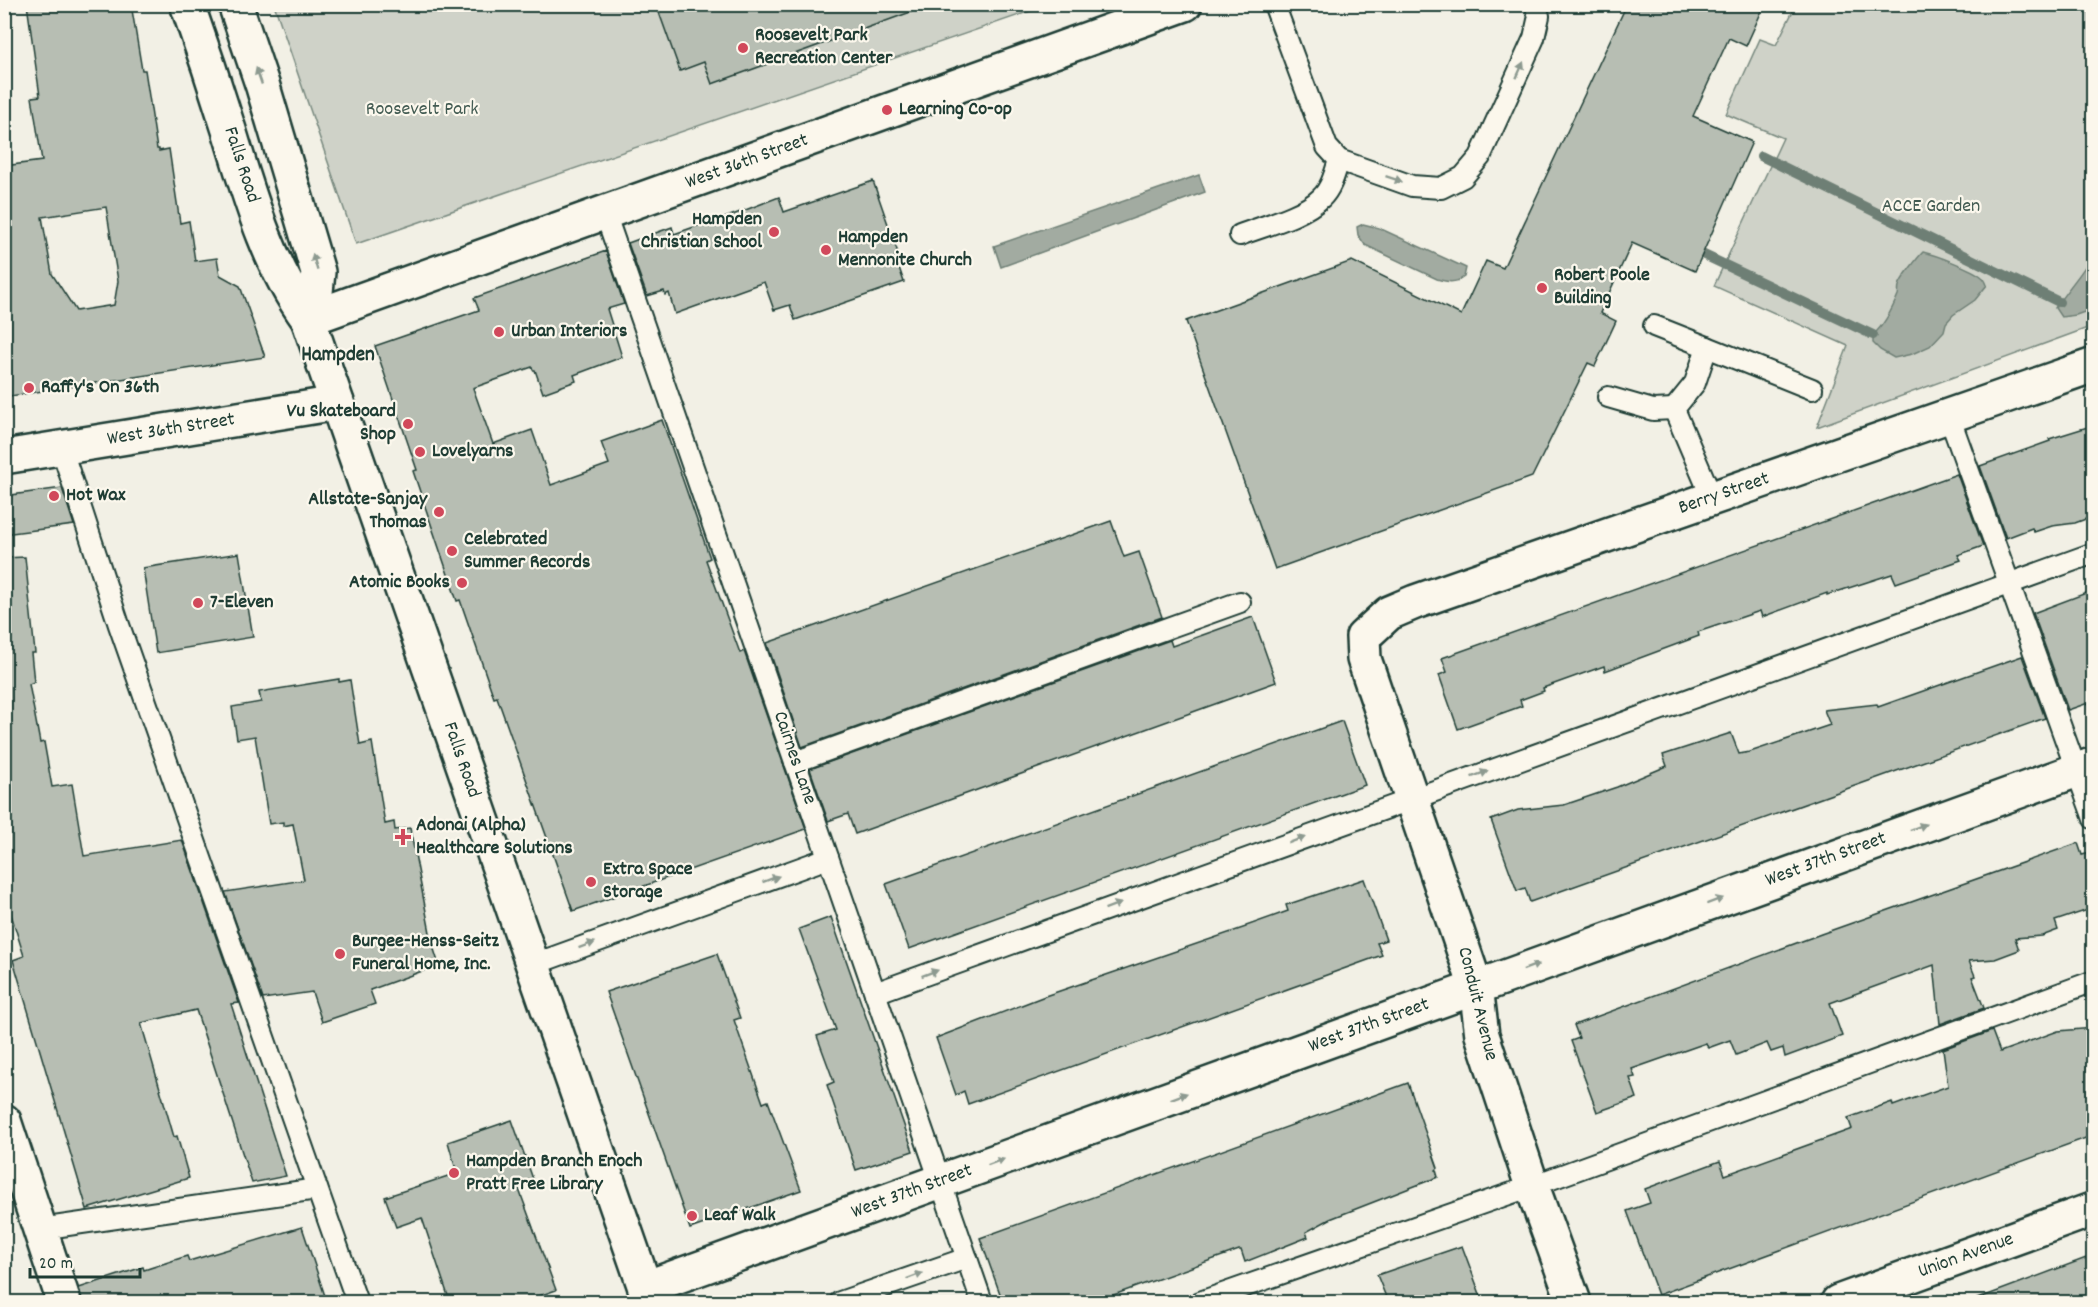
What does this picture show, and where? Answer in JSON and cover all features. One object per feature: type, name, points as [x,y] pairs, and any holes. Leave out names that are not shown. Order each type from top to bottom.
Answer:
[{"type":"street","name":"Falls Road","points":[[187,4],[212,75],[246,186],[271,251],[293,298],[308,319],[647,1295]]},
{"type":"street","points":[[235,4],[263,87],[318,272],[316,292],[308,319]]},
{"type":"street","name":"West 36th Street","points":[[308,319],[1185,4]]},
{"type":"street","name":"Berry Street","points":[[1363,637],[1389,614],[1415,602],[2094,365]]},
{"type":"street","name":"West 36th Street","points":[[4,457],[337,403]]},
{"type":"street","name":"Conduit Avenue","points":[[1363,637],[1364,659],[1476,987],[1482,1035],[1532,1186],[1574,1302]]},
{"type":"street","name":"West 37th Street","points":[[647,1295],[941,1182],[2085,767]]},
{"type":"street","points":[[4,1121],[13,1174],[40,1229],[64,1302]]},
{"type":"street","name":"Union Avenue","points":[[1838,1302],[2094,1209]]},
{"type":"lane","points":[[1274,4],[1327,147],[1339,160],[1412,186],[1441,188],[1463,177],[1480,157],[1534,38],[1539,16],[1535,4]]},
{"type":"lane","points":[[1240,235],[1306,209],[1322,198],[1332,181],[1339,160]]},
{"type":"lane","name":"Cairnes Lane","points":[[605,213],[982,1302]]},
{"type":"lane","points":[[1654,326],[1812,389]]},
{"type":"lane","points":[[1608,397],[1653,410],[1674,409],[1695,383],[1707,347]]},
{"type":"lane","points":[[1674,409],[1712,498]]},
{"type":"lane","points":[[1949,416],[2009,584],[2085,767],[2094,819]]},
{"type":"lane","points":[[61,447],[119,626],[357,1302]]},
{"type":"lane","points":[[875,993],[2094,553]]},
{"type":"lane","points":[[795,762],[1240,602]]},
{"type":"lane","points":[[532,965],[828,858]]},
{"type":"lane","points":[[1200,1302],[1532,1186],[2094,981]]},
{"type":"lane","points":[[40,1229],[316,1189]]},
{"type":"lane","points":[[840,1302],[966,1258]]},
{"type":"green space","name":"Roosevelt Park","points":[[274,4],[1048,5],[356,244]]},
{"type":"green space","name":"ACCE Garden","points":[[1796,5],[2093,5],[2093,326],[1817,427],[1848,346],[1714,286],[1783,138],[1726,114],[1760,39],[1776,45]]},
{"type":"shaded area","points":[[1199,175],[1205,192],[1001,267],[994,246]]},
{"type":"shaded area","points":[[1363,224],[1379,228],[1466,268],[1464,277],[1451,282],[1437,279],[1365,245],[1358,235],[1357,227]]},
{"type":"shaded area","points":[[1923,252],[1971,270],[1983,278],[1987,285],[1975,300],[1953,315],[1946,323],[1944,331],[1930,346],[1912,354],[1894,358],[1873,343],[1873,335],[1890,312],[1903,278]]},
{"type":"shaded area","points":[[2093,254],[2093,309],[2061,317],[2055,308]]},
{"type":"building","points":[[27,4],[131,4],[142,70],[145,70],[157,149],[159,151],[169,149],[180,223],[189,221],[195,261],[217,258],[220,275],[240,286],[265,357],[4,397],[4,166],[42,161],[32,97],[40,96]],"holes":[[[106,207],[118,281],[114,305],[76,311],[52,274],[42,217]]]},
{"type":"building","name":"Roosevelt Park Recreation Center","points":[[656,4],[918,4],[919,9],[712,84],[704,62],[680,71]]},
{"type":"building","name":"Robert Poole Building","points":[[1627,4],[1765,4],[1746,46],[1729,38],[1693,116],[1752,142],[1695,271],[1632,243],[1600,313],[1616,321],[1595,366],[1588,363],[1532,477],[1275,569],[1186,321],[1352,261],[1461,315],[1486,261],[1503,268]]},
{"type":"building","points":[[873,181],[898,253],[895,256],[904,282],[795,320],[790,305],[774,310],[764,282],[675,314],[669,293],[665,295],[664,291],[647,296],[628,243],[672,227],[674,234],[717,219],[717,221],[779,197],[784,212]]},
{"type":"building","points":[[606,251],[624,304],[607,309],[622,357],[574,375],[576,381],[543,393],[532,367],[473,388],[493,444],[532,430],[551,485],[609,464],[601,442],[662,420],[710,558],[706,560],[740,653],[744,651],[806,829],[573,911],[497,697],[494,698],[460,600],[457,601],[413,471],[417,470],[375,346],[479,310],[474,298]]},
{"type":"building","points":[[2094,425],[2094,516],[2075,523],[2052,526],[2034,532],[2032,528],[2006,538],[1980,466],[2050,441],[2049,439]]},
{"type":"building","points":[[1957,474],[1983,546],[1958,555],[1961,560],[1896,583],[1892,574],[1827,595],[1827,593],[1762,617],[1760,611],[1698,632],[1699,636],[1605,671],[1604,666],[1543,688],[1544,691],[1520,700],[1522,706],[1458,729],[1439,675],[1447,672],[1442,658]]},
{"type":"building","points":[[62,488],[74,525],[4,534],[4,496]]},
{"type":"building","points":[[1111,521],[1124,557],[1139,552],[1162,617],[802,747],[767,643]]},
{"type":"building","name":"7-Eleven","points":[[239,553],[253,637],[156,653],[143,568]]},
{"type":"building","points":[[25,557],[35,653],[31,653],[34,682],[29,684],[40,743],[44,742],[52,787],[72,784],[84,856],[182,840],[239,1003],[231,1004],[286,1176],[252,1183],[196,1010],[141,1023],[174,1137],[177,1136],[189,1178],[87,1209],[13,960],[24,956],[4,892],[4,558]]},
{"type":"building","points":[[2094,590],[2094,701],[2068,710],[2033,613]]},
{"type":"building","points":[[1253,617],[1276,682],[855,834],[848,814],[828,821],[810,769],[1170,640],[1172,646]]},
{"type":"building","points":[[2022,656],[2045,718],[1530,902],[1525,888],[1517,891],[1491,820],[1518,810],[1564,805],[1617,787],[1667,766],[1663,755],[1731,733],[1739,754],[1750,752],[1830,725],[1824,710],[1877,704],[1878,707]]},
{"type":"building","points":[[339,679],[339,682],[350,680],[360,745],[372,742],[385,824],[394,822],[395,830],[410,828],[432,943],[439,965],[370,990],[375,1004],[322,1022],[312,992],[263,999],[225,892],[304,880],[293,824],[283,826],[283,822],[269,824],[255,736],[237,739],[232,707],[261,702],[259,692]]},
{"type":"building","points":[[1342,721],[1365,785],[909,949],[886,884]]},
{"type":"building","points":[[2078,843],[2082,855],[2094,852],[2094,908],[2055,921],[2058,930],[2042,936],[2015,938],[2019,950],[1995,959],[1969,961],[1975,976],[1972,977],[1984,1008],[1940,1024],[1934,965],[1830,1003],[1842,1036],[1785,1057],[1783,1048],[1771,1052],[1767,1043],[1736,1055],[1730,1040],[1708,1048],[1706,1043],[1632,1069],[1635,1077],[1630,1078],[1637,1098],[1597,1112],[1571,1041],[1579,1038],[1574,1025]]},
{"type":"building","points":[[1364,879],[1386,940],[1377,943],[1382,955],[968,1104],[964,1091],[956,1095],[936,1038],[1045,996],[1246,927],[1288,911],[1286,905]]},
{"type":"building","points":[[831,917],[913,1151],[856,1170],[827,1085],[834,1082],[817,1036],[836,1030],[799,929]]},
{"type":"building","points":[[717,954],[740,1018],[734,1020],[763,1103],[768,1101],[801,1190],[690,1229],[606,992]]},
{"type":"building","points":[[2094,1028],[2094,1135],[1658,1295],[1627,1211],[1650,1203],[1645,1189],[1720,1161],[1725,1175],[1852,1129],[1848,1118],[1892,1102],[1893,1106],[1948,1086],[1943,1049],[1992,1031],[2000,1052],[2058,1031]]},
{"type":"building","points":[[1408,1083],[1438,1168],[1436,1170],[1438,1177],[1330,1219],[1306,1232],[1308,1237],[1245,1262],[1239,1250],[1094,1302],[1003,1302],[980,1238]]},
{"type":"building","points":[[512,1120],[533,1179],[517,1184],[556,1290],[522,1302],[450,1302],[422,1218],[396,1227],[385,1197],[457,1173],[448,1142]]},
{"type":"building","points":[[302,1227],[327,1302],[82,1302],[79,1288],[143,1267],[144,1270],[187,1256],[189,1261]]},
{"type":"building","points":[[1462,1246],[1483,1302],[1388,1302],[1377,1275]]},
{"type":"building","points":[[2094,1255],[2094,1302],[1978,1302],[1977,1299]]},
{"type":"waterway","points":[[1761,156],[2059,302]]},
{"type":"waterway","points":[[1702,254],[1873,335]]},
{"type":"place","name":"Roosevelt Park Recreation Center","points":[[743,48]]},
{"type":"place","name":"Learning Co-op","points":[[887,110]]},
{"type":"place","name":"Hampden Christian School","points":[[774,232]]},
{"type":"place","name":"Hampden Mennonite Church","points":[[826,250]]},
{"type":"place","name":"Robert Poole Building","points":[[1542,288]]},
{"type":"place","name":"Urban Interiors","points":[[499,332]]},
{"type":"place","name":"Raffy's On 36th","points":[[29,388]]},
{"type":"place","name":"Vu Skateboard Shop","points":[[408,424]]},
{"type":"place","name":"Lovelyarns","points":[[420,452]]},
{"type":"place","name":"Hot Wax","points":[[54,496]]},
{"type":"place","name":"Allstate-Sanjay Thomas","points":[[439,512]]},
{"type":"place","name":"Celebrated Summer Records","points":[[452,551]]},
{"type":"place","name":"Atomic Books","points":[[462,583]]},
{"type":"place","name":"7-Eleven","points":[[198,603]]},
{"type":"place","name":"Adonai (Alpha) Healthcare Solutions","points":[[403,837]]},
{"type":"place","name":"Extra Space Storage","points":[[591,882]]},
{"type":"place","name":"Burgee-Henss-Seitz Funeral Home, Inc.","points":[[340,954]]},
{"type":"place","name":"Hampden Branch Enoch Pratt Free Library","points":[[454,1173]]},
{"type":"place","name":"Leaf Walk","points":[[692,1216]]},
{"type":"district","name":"Hampden","points":[[338,356]]}]
